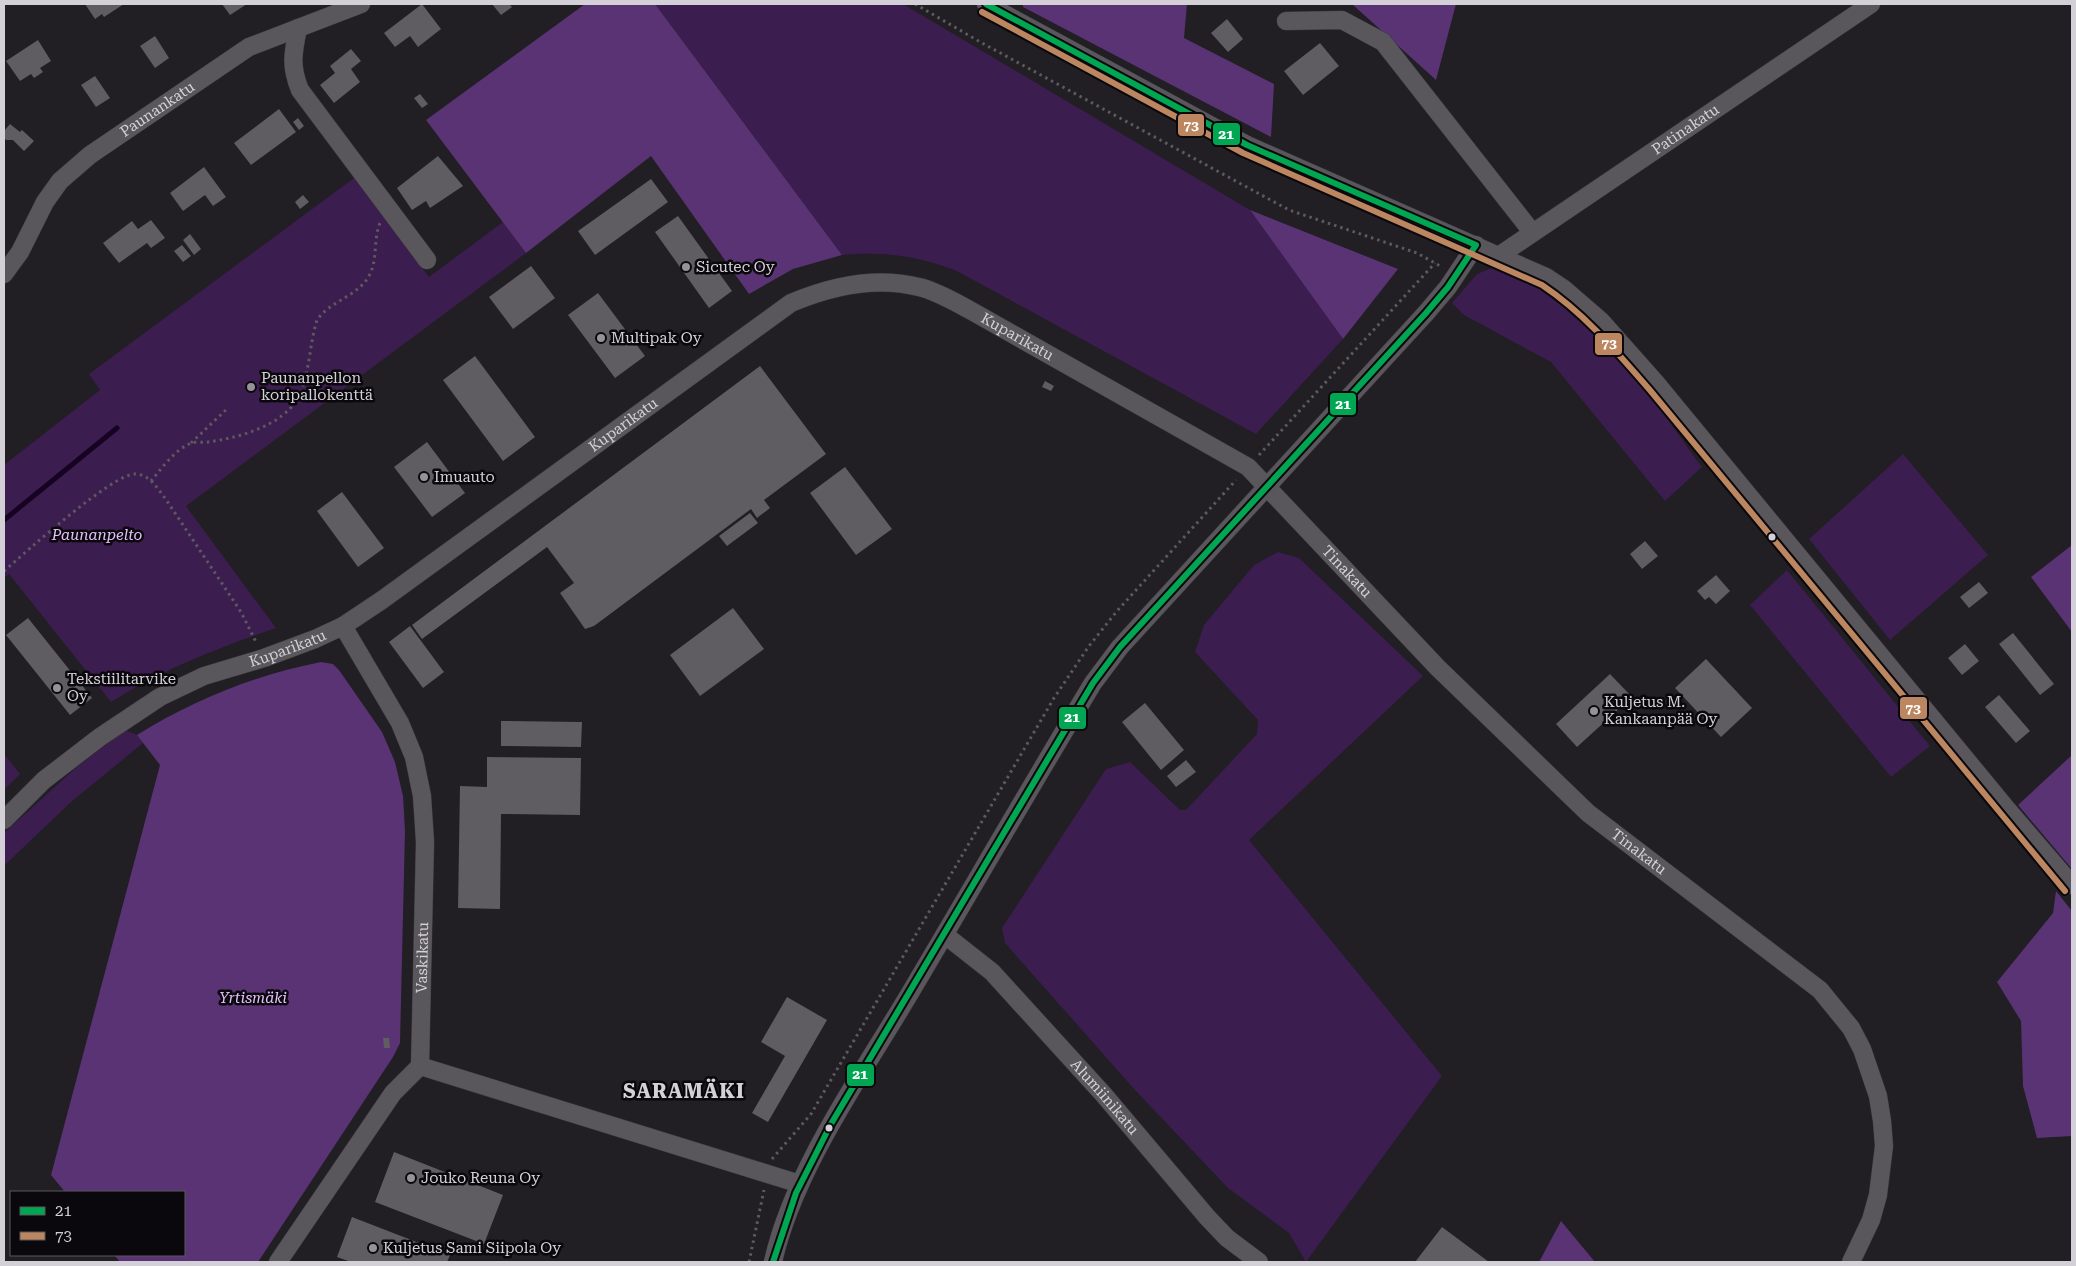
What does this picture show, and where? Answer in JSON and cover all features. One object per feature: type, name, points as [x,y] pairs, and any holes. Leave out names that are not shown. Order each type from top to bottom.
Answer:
[{"type":"street","name":"Paunankatu","points":[[4,274],[20,252],[45,202],[70,171],[108,142],[250,47],[269,37],[361,4]]},
{"type":"street","points":[[986,4],[1247,145],[1500,255],[1546,277],[1564,289],[1601,321],[1656,383],[2000,801],[2072,885]]},
{"type":"street","name":"Patinakatu","points":[[1500,255],[1871,4]]},
{"type":"street","points":[[1286,20],[1342,20],[1383,42],[1532,232]]},
{"type":"street","points":[[298,28],[292,60],[293,73],[300,90],[427,260]]},
{"type":"street","points":[[773,1262],[784,1220],[800,1184],[843,1104],[1093,683],[1120,647],[1426,313],[1456,276],[1476,245]]},
{"type":"street","name":"Kuparikatu","points":[[4,820],[44,780],[100,737],[160,697],[204,676],[264,658],[343,626],[382,600],[784,308],[814,293],[836,287],[867,283],[894,283],[920,287],[946,298],[1086,374],[1248,467],[1267,486]]},
{"type":"street","name":"Tinakatu","points":[[1267,486],[1438,668],[1588,814],[1820,990],[1837,1008],[1854,1035],[1870,1072],[1879,1105],[1884,1146],[1878,1195],[1871,1220],[1851,1262]]},
{"type":"street","name":"Vaskikatu","points":[[343,626],[400,723],[414,757],[422,796],[425,842],[420,1066]]},
{"type":"street","name":"Alumiinikatu","points":[[944,935],[992,972],[1104,1095],[1207,1217],[1227,1238],[1259,1262]]},
{"type":"street","points":[[278,1262],[393,1093],[420,1066],[800,1184]]},
{"type":"path","points":[[914,4],[990,48],[1289,210],[1417,253],[1456,276]]},
{"type":"path","points":[[190,443],[208,442],[254,429],[278,419],[291,407],[302,389],[317,320],[323,312],[356,289],[369,277],[375,258],[376,233],[379,224],[388,210]]},
{"type":"path","points":[[151,481],[170,459],[228,408]]},
{"type":"path","points":[[4,571],[94,496],[120,479],[135,474],[151,481],[241,612],[264,658]]},
{"type":"green space","points":[[585,4],[655,4],[842,255],[793,269],[749,294],[651,156],[526,253],[426,120]]},
{"type":"green space","points":[[655,4],[903,4],[1250,210],[1343,339],[1256,434],[957,271],[914,258],[886,254],[842,255]]},
{"type":"green space","points":[[1023,4],[1187,4],[1184,38],[1274,84],[1271,137],[1023,7]]},
{"type":"green space","points":[[1352,4],[1456,4],[1436,80]]},
{"type":"green space","name":"Paunanpelto","points":[[354,178],[429,277],[503,222],[526,253],[186,506],[276,628],[191,660],[151,679],[111,702],[9,574],[4,578],[4,465],[100,390],[89,374]]},
{"type":"green space","points":[[1250,210],[1398,269],[1343,339]]},
{"type":"green space","points":[[1492,268],[1524,276],[1554,293],[1584,317],[1612,346],[1638,378],[1702,467],[1665,501],[1551,362],[1464,315],[1452,303],[1477,274]]},
{"type":"green space","points":[[1903,454],[1988,555],[1890,640],[1809,539]]},
{"type":"green space","points":[[2072,545],[2072,632],[2031,577]]},
{"type":"green space","points":[[1278,552],[1299,558],[1423,676],[1249,840],[1442,1076],[1306,1262],[1289,1233],[1228,1188],[1135,1090],[1005,943],[1002,928],[1106,769],[1130,762],[1180,810],[1186,810],[1257,734],[1258,720],[1195,652],[1204,625],[1254,565]]},
{"type":"green space","points":[[1787,570],[1930,746],[1891,777],[1750,605]]},
{"type":"green space","name":"Yrtismäki","points":[[321,662],[333,664],[382,732],[395,762],[403,796],[405,831],[400,1043],[393,1057],[258,1262],[120,1262],[115,1256],[185,1256],[185,1191],[64,1191],[51,1175],[160,765],[137,735],[181,710],[226,690],[297,667]]},
{"type":"green space","points":[[125,730],[137,735],[143,743],[71,802],[4,866],[4,833],[78,766]]},
{"type":"green space","points":[[4,754],[20,774],[4,790]]},
{"type":"green space","points":[[2072,755],[2072,869],[2018,805]]},
{"type":"green space","points":[[2056,891],[2072,911],[2072,1136],[2037,1138],[2023,1086],[2021,1021],[1997,982],[2053,913]]},
{"type":"green space","points":[[1561,1221],[1595,1262],[1539,1262]]},
{"type":"building","points":[[85,4],[124,4],[104,17],[102,14],[95,19]]},
{"type":"building","points":[[222,4],[247,4],[230,15]]},
{"type":"building","points":[[422,4],[441,29],[418,47],[410,36],[395,47],[384,33]]},
{"type":"building","points":[[492,4],[509,4],[512,7],[501,15]]},
{"type":"building","points":[[1227,19],[1243,39],[1228,52],[1211,33]]},
{"type":"building","points":[[155,36],[169,58],[155,68],[140,46]]},
{"type":"building","points":[[38,40],[51,61],[40,68],[43,72],[34,78],[31,74],[20,81],[6,61]]},
{"type":"building","points":[[1320,43],[1339,66],[1303,95],[1284,71]]},
{"type":"building","points":[[351,49],[361,61],[351,69],[360,82],[334,103],[320,85],[335,73],[330,66]]},
{"type":"building","points":[[95,76],[110,98],[96,107],[81,85]]},
{"type":"building","points":[[420,94],[428,104],[422,108],[414,98]]},
{"type":"building","points":[[279,109],[296,132],[251,165],[234,143]]},
{"type":"building","points":[[298,118],[304,126],[299,130],[293,122]]},
{"type":"building","points":[[10,124],[20,132],[22,130],[34,141],[24,151],[13,140],[6,140],[4,137],[4,131]]},
{"type":"building","points":[[438,156],[463,186],[430,208],[426,201],[412,210],[397,188]]},
{"type":"building","points":[[204,167],[226,197],[213,206],[205,195],[183,211],[170,193]]},
{"type":"building","points":[[651,179],[668,202],[595,255],[578,231]]},
{"type":"building","points":[[303,195],[309,202],[300,209],[295,202]]},
{"type":"building","points":[[678,216],[732,291],[709,308],[655,232]]},
{"type":"building","points":[[151,220],[165,238],[151,248],[147,243],[119,263],[103,243],[132,221],[138,229]]},
{"type":"building","points":[[190,234],[201,249],[194,255],[183,240]]},
{"type":"building","points":[[182,245],[191,256],[183,262],[174,251]]},
{"type":"building","points":[[531,266],[555,298],[513,329],[489,297]]},
{"type":"building","points":[[598,293],[645,356],[615,378],[568,315]]},
{"type":"building","points":[[475,356],[535,437],[503,461],[443,380]]},
{"type":"building","points":[[760,366],[826,454],[764,500],[770,508],[757,518],[751,509],[594,626],[585,629],[560,593],[574,583],[547,547],[422,639],[412,625]]},
{"type":"building","points":[[1045,381],[1054,386],[1051,391],[1042,387]]},
{"type":"building","points":[[427,442],[465,493],[432,517],[394,467]]},
{"type":"building","points":[[845,467],[892,529],[856,555],[810,493]]},
{"type":"building","points":[[342,492],[384,548],[358,567],[317,511]]},
{"type":"building","points":[[750,513],[758,523],[727,546],[719,536]]},
{"type":"building","points":[[1645,541],[1658,556],[1642,569],[1630,554]]},
{"type":"building","points":[[1716,575],[1730,591],[1716,604],[1709,597],[1705,600],[1697,591]]},
{"type":"building","points":[[1979,582],[1988,593],[1969,608],[1960,597]]},
{"type":"building","points":[[733,608],[764,649],[700,696],[670,655]]},
{"type":"building","points":[[28,618],[92,698],[70,715],[6,635]]},
{"type":"building","points":[[410,626],[444,672],[423,688],[389,642]]},
{"type":"building","points":[[2013,633],[2054,684],[2040,695],[1999,644]]},
{"type":"building","points":[[1965,644],[1979,661],[1962,675],[1948,658]]},
{"type":"building","points":[[1706,659],[1752,708],[1721,737],[1675,688]]},
{"type":"building","points":[[1610,674],[1632,697],[1577,747],[1556,724]]},
{"type":"building","points":[[1999,695],[2030,731],[2016,743],[1985,707]]},
{"type":"building","points":[[1145,703],[1184,750],[1161,770],[1122,722]]},
{"type":"building","points":[[501,721],[582,722],[581,747],[501,746]]},
{"type":"building","points":[[487,757],[581,758],[580,815],[501,814],[500,909],[458,908],[460,786],[487,787]]},
{"type":"building","points":[[1186,760],[1196,772],[1176,787],[1167,776]]},
{"type":"building","points":[[787,997],[827,1020],[768,1122],[752,1113],[785,1056],[761,1042]]},
{"type":"building","points":[[383,1038],[389,1038],[390,1048],[384,1048]]},
{"type":"building","points":[[394,1152],[503,1195],[484,1244],[375,1202]]},
{"type":"building","points":[[352,1217],[450,1255],[447,1262],[351,1262],[337,1257]]},
{"type":"building","points":[[1442,1227],[1489,1262],[1415,1262]]},
{"type":"waterway","points":[[4,520],[117,428]]},
{"type":"transit line","name":"21","points":[[986,4],[1247,145],[1476,245]]},
{"type":"transit line","name":"73","points":[[982,12],[1243,153],[1542,285],[1572,308],[1599,333],[1649,389],[2065,891]]},
{"type":"transit line","name":"21","points":[[773,1262],[796,1193],[831,1124],[1093,683],[1120,647],[1426,313],[1448,287],[1476,245]]},
{"type":"place","name":"Sicutec Oy","points":[[686,267]]},
{"type":"place","name":"Multipak Oy","points":[[601,338]]},
{"type":"place","name":"Paunanpellon koripallokenttä","points":[[251,387]]},
{"type":"place","name":"Imuauto","points":[[424,477]]},
{"type":"place","name":"Tekstiilitarvike Oy","points":[[57,688]]},
{"type":"place","name":"Kuljetus M. Kankaanpää Oy","points":[[1594,711]]},
{"type":"place","name":"Jouko Reuna Oy","points":[[411,1178]]},
{"type":"place","name":"Kuljetus Sami Siipola Oy","points":[[373,1248]]},
{"type":"district","name":"SARAMÄKI","points":[[684,1091]]}]
